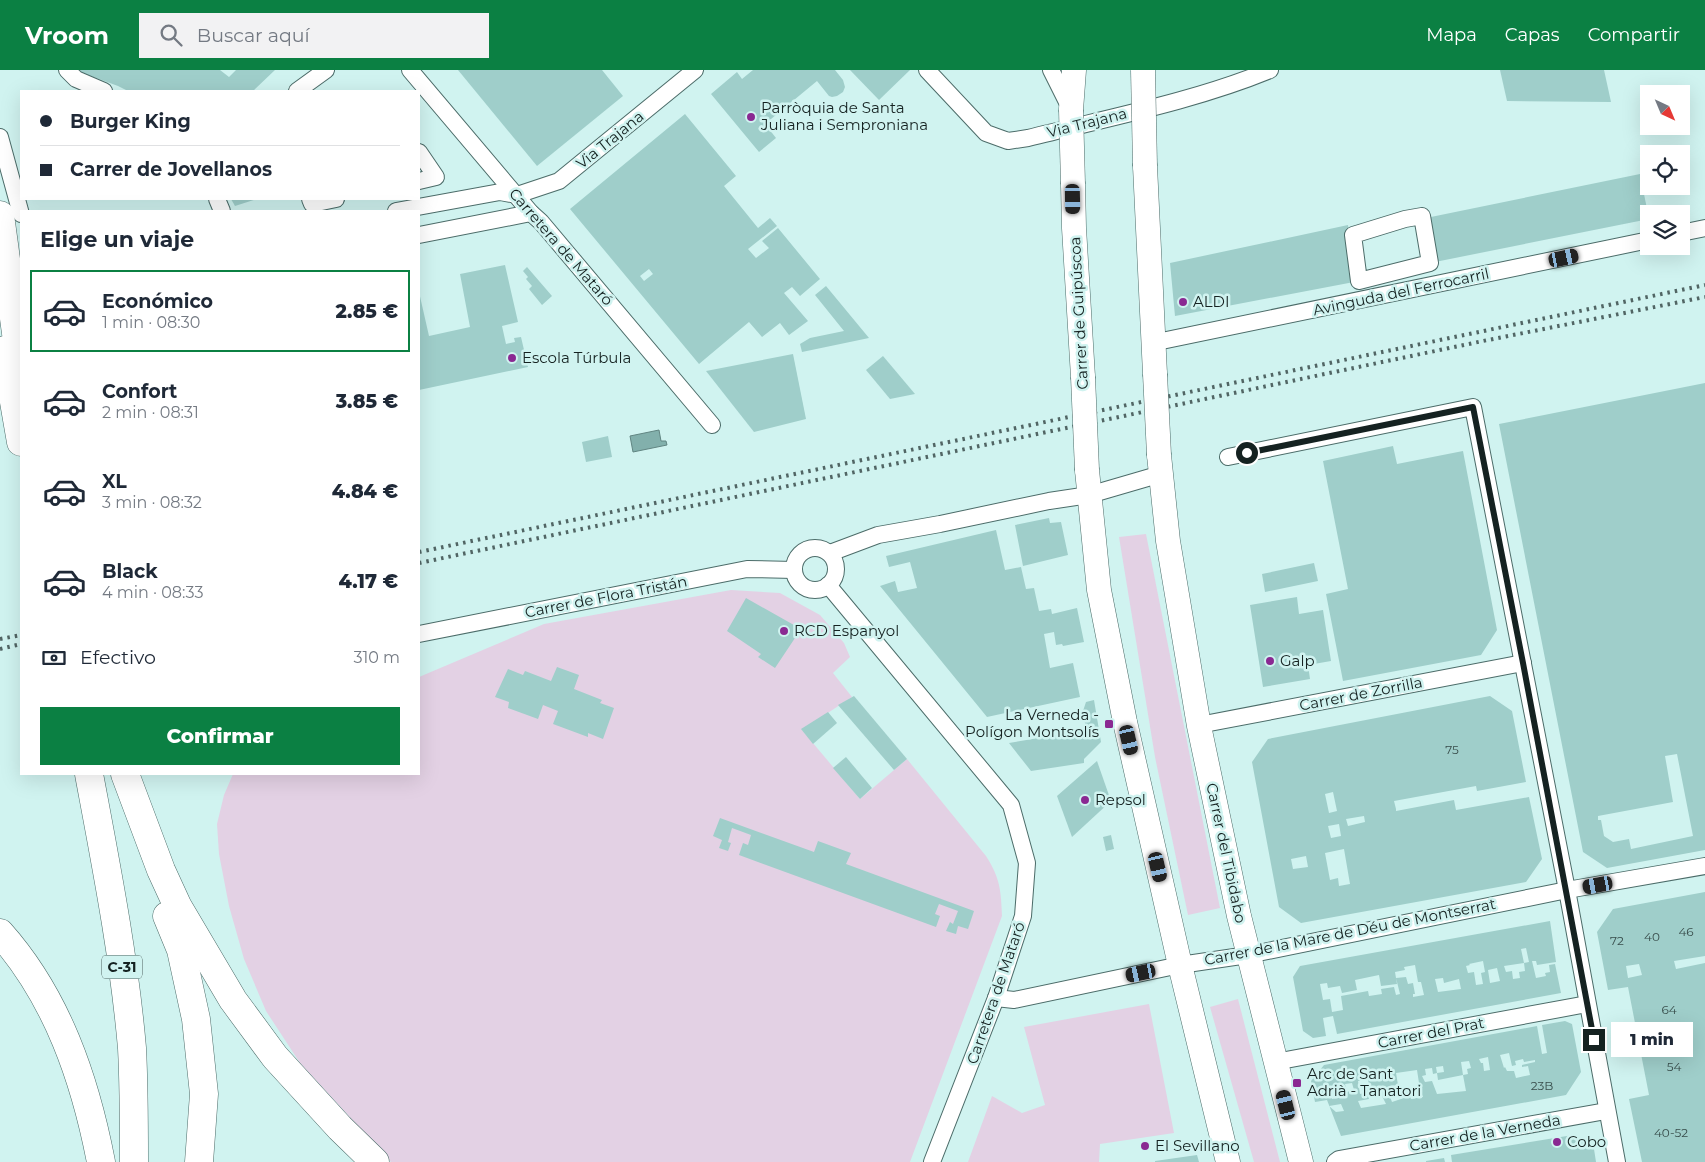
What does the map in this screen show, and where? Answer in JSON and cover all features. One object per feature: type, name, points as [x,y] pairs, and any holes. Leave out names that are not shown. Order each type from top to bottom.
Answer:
[{"type":"highway","points":[[0,215],[20,363]]},
{"type":"highway","points":[[0,323],[20,436]]},
{"type":"highway","name":"C-31","points":[[89,775],[111,890],[132,1048],[134,1162]]},
{"type":"highway","points":[[114,775],[134,834],[181,950],[194,1010],[204,1094],[198,1162]]},
{"type":"highway","points":[[125,775],[161,870],[178,907],[234,1000],[275,1057],[340,1128],[375,1162]]},
{"type":"highway","points":[[0,933],[33,976],[54,1011],[78,1069],[94,1122],[101,1162]]},
{"type":"main road","points":[[1143,70],[1152,343],[1160,464]]},
{"type":"main road","name":"Carrer de Guipúscoa","points":[[1066,85],[1073,184],[1087,470],[1099,590],[1125,722],[1180,965]]},
{"type":"main road","name":"Carrer del Tibidabo","points":[[1160,464],[1168,541],[1199,725],[1248,955],[1301,1162]]},
{"type":"main road","points":[[1180,965],[1228,1162]]},
{"type":"street","points":[[298,90],[326,70]]},
{"type":"street","name":"Carretera de Mataró","points":[[410,70],[712,425]]},
{"type":"street","name":"Via Trajana","points":[[517,195],[559,181],[695,70]]},
{"type":"street","name":"Via Trajana","points":[[927,70],[986,133],[1008,141],[1028,138],[1174,101],[1224,87],[1270,70]]},
{"type":"street","points":[[67,71],[76,79],[102,90]]},
{"type":"street","points":[[0,137],[20,210]]},
{"type":"street","points":[[420,153],[436,177],[420,181]]},
{"type":"street","points":[[402,210],[500,192],[517,195]]},
{"type":"street","points":[[479,196],[499,220]]},
{"type":"street","points":[[310,200],[312,204],[331,200]]},
{"type":"street","points":[[420,235],[531,213]]},
{"type":"street","points":[[1422,216],[1430,263],[1359,281],[1353,235],[1405,219],[1422,216]]},
{"type":"street","points":[[1690,231],[1705,228]]},
{"type":"street","name":"Avinguda del Ferrocarril","points":[[1152,343],[1640,242]]},
{"type":"street","points":[[1228,457],[1473,407],[1567,890],[1606,1111],[1617,1162]]},
{"type":"street","points":[[830,553],[878,535],[1089,495],[1160,464]]},
{"type":"street","points":[[817,548],[830,553],[835,561],[834,578],[828,585],[816,590],[805,588],[798,581],[794,570],[796,558],[805,550],[817,548]]},
{"type":"street","name":"Carrer de Flora Tristán","points":[[420,634],[747,569],[794,570]]},
{"type":"street","name":"Carretera de Mataró","points":[[828,585],[1011,805],[1027,863],[1023,916],[996,998],[932,1162]]},
{"type":"street","name":"Carrer de Zorrilla","points":[[1199,725],[1523,663]]},
{"type":"street","name":"Carrer de la Mare de Déu de Montserrat","points":[[996,998],[1014,1000],[1180,965],[1248,955],[1567,890],[1705,866]]},
{"type":"street","name":"Carrer del Prat","points":[[1275,1062],[1587,1004]]},
{"type":"street","name":"Carrer de la Verneda","points":[[1335,1162],[1339,1159],[1606,1111]]},
{"type":"shaded area","points":[[1146,534],[1220,908],[1188,915],[1155,757],[1119,537]]},
{"type":"shaded area","points":[[731,590],[780,593],[820,615],[844,643],[850,657],[833,673],[852,697],[802,730],[860,799],[907,759],[986,856],[997,878],[1000,891],[1002,916],[910,1162],[391,1162],[300,1063],[266,1011],[244,959],[229,906],[219,854],[217,824],[224,795],[233,775],[420,775],[420,677],[544,624]]},
{"type":"shaded area","points":[[1238,999],[1280,1162],[1254,1162],[1210,1007]]},
{"type":"shaded area","points":[[1149,1004],[1174,1133],[1100,1144],[1099,1162],[968,1162],[992,1096],[1022,1113],[1045,1105],[1024,1027]]},
{"type":"water","points":[[659,430],[661,441],[666,441],[667,445],[633,452],[630,436]]},
{"type":"building","points":[[80,70],[220,70],[229,77],[236,70],[275,70],[254,90],[126,90],[80,72]]},
{"type":"building","points":[[458,70],[602,70],[623,96],[537,166]]},
{"type":"building","name":"Parròquia de Santa Juliana i Semproniana","points":[[753,70],[835,70],[843,80],[845,87],[843,92],[832,97],[829,96],[817,81],[765,124],[776,138],[759,152],[711,94],[737,72],[742,79]]},
{"type":"building","name":"Parròquia de Santa Juliana i Semproniana","points":[[850,70],[910,70],[879,100]]},
{"type":"building","points":[[1500,70],[1604,70],[1611,102],[1507,101]]},
{"type":"building","points":[[685,114],[736,176],[724,186],[758,228],[770,218],[777,226],[748,249],[756,258],[769,248],[762,241],[778,228],[820,279],[800,296],[792,287],[784,293],[808,321],[789,335],[780,323],[762,337],[749,322],[699,364],[570,209]],"holes":[[[649,269],[653,274],[644,281],[640,276]]]},
{"type":"building","points":[[1640,174],[1640,195],[1644,195],[1646,205],[1640,205],[1640,221],[1435,262],[1426,218]]},
{"type":"building","points":[[232,200],[254,200],[235,206]]},
{"type":"building","points":[[1348,225],[1354,282],[1175,316],[1170,263]]},
{"type":"building","points":[[505,265],[518,322],[502,326],[506,344],[515,342],[514,338],[521,337],[528,367],[420,390],[420,296],[429,336],[470,327],[460,274]]},
{"type":"building","points":[[527,267],[552,296],[542,305],[529,289],[532,286],[526,279],[528,277],[523,271]]},
{"type":"building","points":[[826,286],[869,338],[802,352],[800,344],[810,338],[844,331],[815,295]]},
{"type":"building","points":[[793,354],[806,419],[754,432],[706,371]]},
{"type":"building","points":[[883,356],[915,394],[890,399],[866,370]]},
{"type":"building","points":[[1705,383],[1705,850],[1607,868],[1583,852],[1499,424]],"holes":[[[1677,754],[1693,836],[1631,849],[1629,839],[1613,842],[1604,836],[1601,820],[1598,820],[1598,816],[1673,802],[1665,756]]]},
{"type":"building","points":[[608,436],[612,457],[586,462],[582,442]]},
{"type":"building","points":[[1393,446],[1397,464],[1463,451],[1497,630],[1481,655],[1343,681],[1326,594],[1348,589],[1323,461]]},
{"type":"building","points":[[1049,518],[1050,523],[1061,522],[1068,555],[1023,566],[1015,525]]},
{"type":"building","points":[[996,530],[1005,570],[1021,567],[1026,589],[1034,588],[1039,611],[1051,609],[1052,614],[1077,608],[1084,642],[1063,646],[1062,644],[1056,645],[1054,632],[1044,634],[1050,668],[1073,663],[1080,697],[987,717],[880,586],[895,581],[898,592],[917,588],[910,562],[889,567],[886,556]]},
{"type":"building","points":[[1314,563],[1318,581],[1265,592],[1262,574]]},
{"type":"building","points":[[1297,597],[1299,614],[1323,610],[1331,661],[1308,665],[1310,679],[1263,687],[1250,605]]},
{"type":"building","points":[[746,598],[801,629],[775,668],[758,657],[761,654],[727,631]]},
{"type":"building","points":[[557,667],[579,675],[574,689],[602,700],[600,703],[614,708],[603,739],[588,733],[588,737],[553,724],[558,711],[543,705],[538,719],[508,708],[509,702],[495,697],[508,669],[523,675],[525,671],[551,681]]},
{"type":"building","points":[[854,696],[907,759],[894,770],[838,705]]},
{"type":"building","points":[[1490,696],[1512,711],[1526,782],[1477,791],[1476,786],[1394,801],[1396,811],[1454,800],[1456,810],[1529,797],[1542,859],[1526,882],[1301,923],[1279,907],[1252,762],[1268,739]],"holes":[[[1333,792],[1337,811],[1329,813],[1325,794]],[[1364,816],[1365,822],[1348,826],[1346,819]],[[1339,824],[1341,836],[1331,838],[1328,826]],[[1344,849],[1350,884],[1339,886],[1338,878],[1330,880],[1325,853]],[[1306,856],[1308,867],[1293,869],[1291,859]]]},
{"type":"building","points":[[1094,700],[1101,742],[1084,759],[1084,763],[1031,771],[1009,743],[1086,730],[1083,711],[1086,702]]},
{"type":"building","points":[[828,712],[837,723],[813,744],[801,729]]},
{"type":"building","points":[[846,757],[872,788],[860,799],[833,768]]},
{"type":"building","points":[[1097,761],[1111,801],[1072,837],[1057,796]]},
{"type":"building","points":[[720,818],[814,852],[818,841],[851,853],[846,864],[974,911],[968,929],[958,926],[956,934],[946,931],[950,922],[953,924],[958,911],[939,904],[935,914],[940,916],[936,927],[739,855],[743,843],[748,845],[751,835],[732,828],[728,842],[731,843],[728,851],[719,848],[722,840],[713,836]]},
{"type":"building","points":[[1111,835],[1114,849],[1106,851],[1103,837]]},
{"type":"building","points":[[1705,892],[1705,956],[1674,961],[1676,969],[1705,963],[1705,1162],[1642,1162],[1629,1099],[1649,1095],[1628,987],[1608,990],[1597,932],[1613,909]],"holes":[[[1639,964],[1642,975],[1628,978],[1626,966]]]},
{"type":"building","points":[[1550,921],[1556,962],[1537,965],[1536,961],[1532,961],[1536,978],[1546,976],[1545,973],[1550,972],[1549,965],[1555,964],[1561,993],[1337,1034],[1333,1016],[1323,1018],[1326,1036],[1313,1038],[1303,1031],[1293,977],[1300,966]],"holes":[[[1526,948],[1529,962],[1524,963],[1521,949]],[[1483,961],[1485,972],[1481,973],[1483,984],[1476,985],[1474,972],[1468,973],[1466,966]],[[1524,963],[1525,971],[1519,972],[1520,978],[1513,979],[1512,971],[1506,972],[1504,966]],[[1415,965],[1418,982],[1421,982],[1424,995],[1413,997],[1413,994],[1415,994],[1413,983],[1408,984],[1406,977],[1396,978],[1395,972],[1405,970],[1404,967]],[[1497,968],[1500,981],[1490,983],[1488,970]],[[1379,975],[1381,986],[1397,984],[1396,978],[1400,994],[1396,995],[1394,987],[1381,989],[1382,994],[1369,996],[1368,991],[1341,996],[1343,1010],[1332,1012],[1330,999],[1323,1000],[1320,984],[1327,983],[1328,988],[1340,986],[1342,993],[1357,990],[1355,980]],[[1443,978],[1444,983],[1459,979],[1461,989],[1438,992],[1435,979]]]},
{"type":"building","points":[[1565,1021],[1572,1024],[1581,1072],[1566,1095],[1341,1136],[1330,1106],[1336,1112],[1344,1111],[1341,1104],[1329,1106],[1327,1100],[1315,1102],[1311,1081],[1324,1065],[1537,1026],[1542,1054],[1547,1053],[1542,1025]],"holes":[[[1509,1053],[1512,1066],[1516,1065],[1515,1061],[1523,1059],[1524,1062],[1535,1060],[1535,1062],[1522,1065],[1522,1067],[1528,1066],[1530,1075],[1516,1078],[1514,1071],[1507,1071],[1500,1055]],[[1488,1057],[1490,1070],[1484,1071],[1483,1063],[1479,1059]],[[1469,1061],[1471,1068],[1467,1069],[1468,1074],[1463,1075],[1461,1062]],[[1443,1066],[1444,1072],[1437,1073],[1436,1067]],[[1432,1068],[1433,1074],[1437,1073],[1438,1080],[1463,1075],[1466,1091],[1437,1094],[1432,1081],[1425,1082],[1422,1076],[1426,1075],[1425,1069]],[[1417,1070],[1419,1083],[1417,1083],[1423,1097],[1411,1099],[1410,1096],[1392,1102],[1387,1089],[1391,1088],[1390,1086],[1398,1085],[1396,1073]],[[1368,1080],[1369,1084],[1363,1085],[1364,1093],[1360,1094],[1358,1081]],[[1352,1083],[1354,1090],[1347,1092],[1345,1084]],[[1340,1085],[1342,1097],[1332,1099],[1330,1087]],[[1374,1091],[1376,1097],[1382,1096],[1386,1104],[1361,1108],[1358,1101],[1369,1099],[1367,1093]]]},
{"type":"building","name":"Cobo","points":[[1573,1135],[1594,1149],[1596,1162],[1452,1162],[1451,1155]]},
{"type":"building","points":[[1197,1155],[1199,1162],[1155,1162],[1155,1161]]},
{"type":"building","points":[[1444,1158],[1445,1162],[1426,1162],[1426,1161]]},
{"type":"railway","points":[[420,552],[1705,285]]},
{"type":"railway","points":[[420,563],[1483,341],[1705,297]]},
{"type":"railway","points":[[0,639],[20,635]]},
{"type":"railway","points":[[0,649],[20,644]]},
{"type":"place","name":"Parròquia de Santa Juliana i Semproniana","points":[[751,117]]},
{"type":"place","name":"ALDI","points":[[1183,302]]},
{"type":"place","name":"Escola Túrbula","points":[[512,358]]},
{"type":"place","name":"RCD Espanyol","points":[[784,631]]},
{"type":"place","name":"Galp","points":[[1270,661]]},
{"type":"place","name":"La Verneda - Polígon Montsolís","points":[[1109,724]]},
{"type":"place","name":"Repsol","points":[[1085,800]]},
{"type":"place","name":"Arc de Sant Adrià - Tanatori","points":[[1297,1083]]},
{"type":"place","name":"Cobo","points":[[1557,1142]]},
{"type":"place","name":"El Sevillano","points":[[1145,1146]]},
{"type":"route","points":[[1247,453],[1473,407],[1564,886],[1567,890],[1594,1040]]}]
